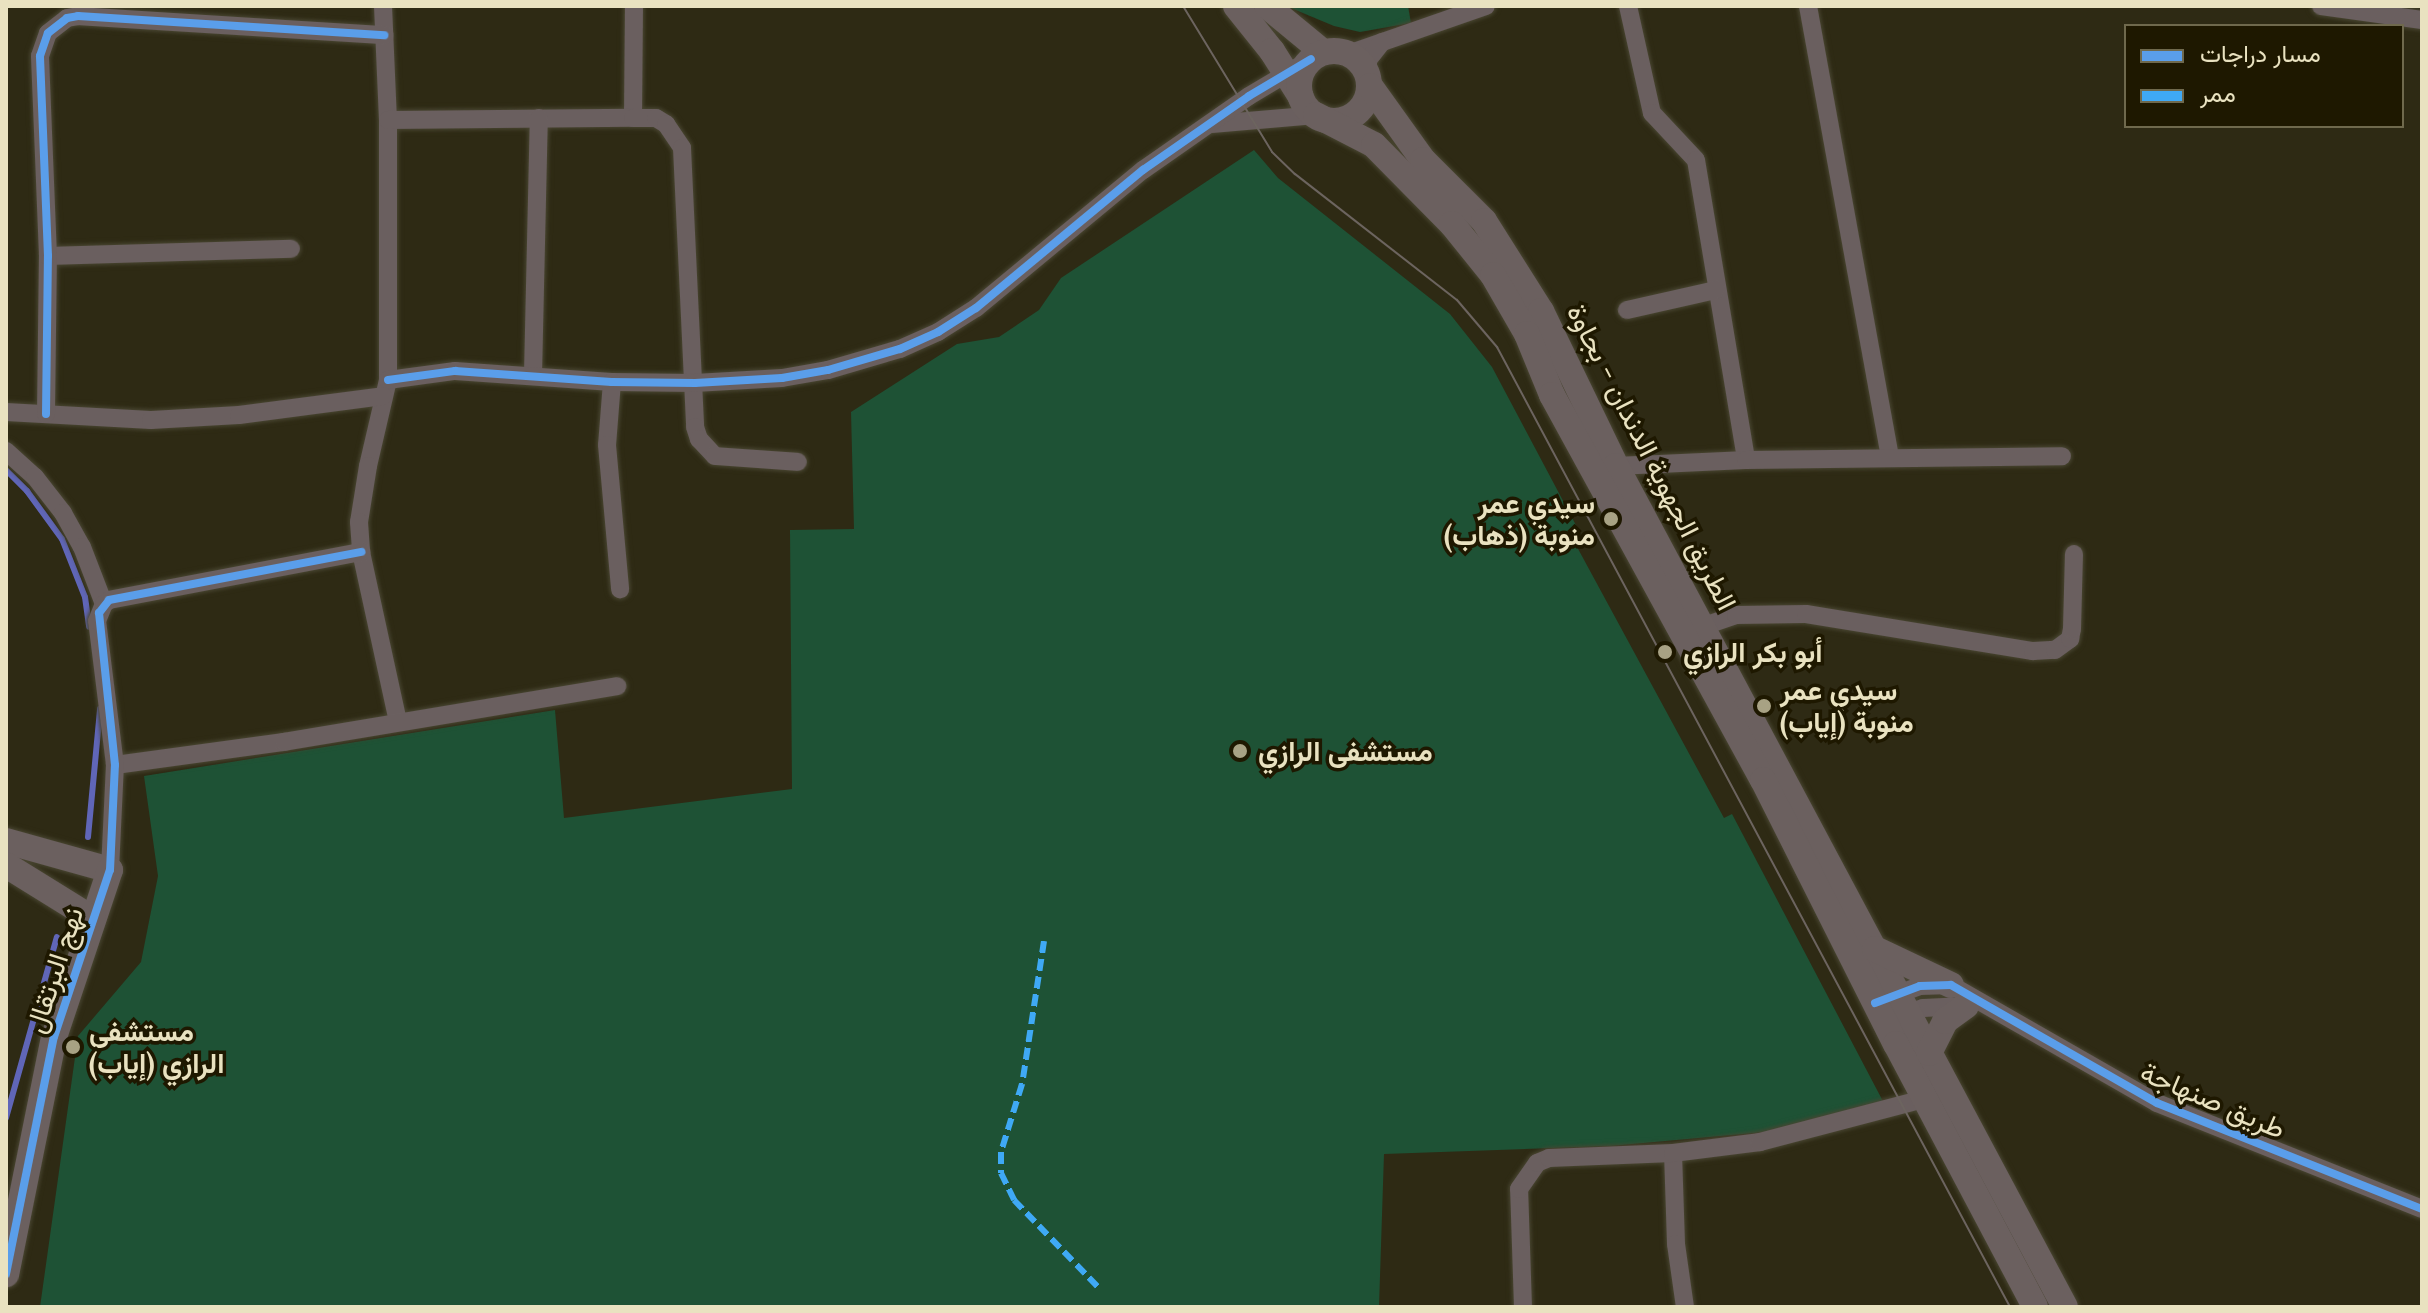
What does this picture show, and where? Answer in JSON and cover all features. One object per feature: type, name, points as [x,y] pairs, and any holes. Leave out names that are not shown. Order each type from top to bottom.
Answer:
[{"type":"main road","name":"الطريق الجهوية الدندان - بجاوة","points":[[1236,6],[1308,106],[1374,145],[1452,224],[1493,275],[1527,334],[1552,395],[1606,469],[1704,626],[1875,949],[1891,1007],[1924,1099],[2035,1307]]},
{"type":"main road","points":[[1267,6],[1327,55],[1369,80],[1363,106],[1356,114],[1337,121],[1308,106],[1301,74],[1327,55]]},
{"type":"main road","name":"الطريق الجهوية الدندان - بجاوة","points":[[1369,80],[1423,160],[1484,221],[1541,311],[1606,469],[1763,780],[1891,1007],[1929,1053],[2065,1307]]},
{"type":"main road","points":[[6,841],[110,870]]},
{"type":"main road","points":[[6,865],[93,919]]},
{"type":"main road","name":"نهج البرتقال","points":[[6,1274],[54,1037],[110,870]]},
{"type":"main road","points":[[1875,949],[1951,985]]},
{"type":"main road","points":[[1929,1053],[1945,1021],[1966,1006]]},
{"type":"street","points":[[383,6],[388,120],[386,388],[363,495],[361,552],[398,721]]},
{"type":"street","points":[[633,118],[634,6]]},
{"type":"street","points":[[6,412],[151,420],[239,415],[386,388],[455,371],[612,382],[695,383],[782,378],[828,370],[900,349],[938,332],[1013,280],[1143,170],[1284,72],[1327,55],[1382,42],[1486,6]]},
{"type":"street","points":[[1628,6],[1652,113],[1696,160],[1746,460]]},
{"type":"street","points":[[1808,6],[1890,457]]},
{"type":"street","points":[[2321,6],[2422,20]]},
{"type":"street","points":[[46,414],[48,256],[40,56],[48,33],[67,18],[384,35]]},
{"type":"street","points":[[1369,80],[1368,60],[1382,42]]},
{"type":"street","points":[[1205,125],[1308,106]]},
{"type":"street","points":[[533,375],[539,118]]},
{"type":"street","points":[[388,120],[656,118],[666,124],[682,148],[695,427],[705,450],[715,456],[798,462]]},
{"type":"street","points":[[48,256],[291,249]]},
{"type":"street","points":[[1627,310],[1716,290]]},
{"type":"street","points":[[612,382],[607,445],[620,589]]},
{"type":"street","points":[[6,451],[35,477],[63,513],[82,547],[104,604]]},
{"type":"street","points":[[1606,469],[1746,460],[2062,456]]},
{"type":"street","points":[[110,870],[115,765],[97,621],[104,604],[109,600],[361,552]]},
{"type":"street","points":[[1704,626],[1736,615],[1806,614],[2033,651],[2055,650],[2070,639],[2072,629],[2074,554]]},
{"type":"street","points":[[115,765],[284,742],[617,686]]},
{"type":"street","points":[[1891,1007],[1920,986],[1951,985]]},
{"type":"street","name":"طريق صنهاجة","points":[[1951,985],[2157,1103],[2422,1209]]},
{"type":"street","name":"طريق صنهاجة","points":[[1891,1007],[1966,1006],[1996,1010]]},
{"type":"street","points":[[1523,1307],[1519,1189],[1530,1169],[1549,1158],[1673,1153],[1808,1132],[1924,1099]]},
{"type":"street","points":[[1673,1153],[1676,1244],[1685,1307]]},
{"type":"green space","points":[[1286,6],[1408,6],[1411,23],[1360,32],[1334,26]]},
{"type":"green space","name":"مستشفى الرازي","points":[[1254,150],[1278,178],[1450,314],[1492,367],[1578,529],[1570,534],[1724,818],[1732,814],[1886,1107],[1765,1132],[1610,1146],[1384,1154],[1379,1307],[40,1307],[78,1036],[141,962],[158,876],[144,776],[555,710],[564,818],[792,789],[790,530],[854,529],[851,412],[957,344],[999,337],[1039,310],[1061,278]]},
{"type":"waterway","points":[[6,470],[27,491],[62,539],[85,597],[89,627]]},
{"type":"waterway","points":[[88,837],[100,709]]},
{"type":"waterway","points":[[6,1118],[57,937]]},
{"type":"tram line","points":[[1183,6],[1272,152],[1295,174],[1457,300],[1497,347],[2010,1307]]},
{"type":"marked path","points":[[1044,941],[1022,1084],[1001,1152],[1001,1173],[1014,1200],[1097,1286]]},
{"type":"cycle path","points":[[46,414],[48,256],[40,56],[48,33],[67,18],[78,16],[384,35]]},
{"type":"cycle path","points":[[388,380],[455,371],[612,382],[695,383],[782,378],[828,370],[900,349],[938,332],[976,308],[1143,170],[1249,96],[1311,59]]},
{"type":"cycle path","points":[[6,1274],[54,1037],[110,870],[115,765],[99,613],[109,600],[361,552]]},
{"type":"cycle path","points":[[1875,1003],[1920,986],[1951,985],[2157,1103],[2422,1209]]},
{"type":"place","name":"سيدي عمر منوبة (ذهاب)","points":[[1611,519]]},
{"type":"place","name":"أبو بكر الرازي","points":[[1665,652]]},
{"type":"place","name":"سيدي عمر منوبة (إياب)","points":[[1764,706]]},
{"type":"place","name":"مستشفى الرازي","points":[[1240,751]]},
{"type":"place","name":"مستشفى الرازي (إياب)","points":[[73,1047]]}]
